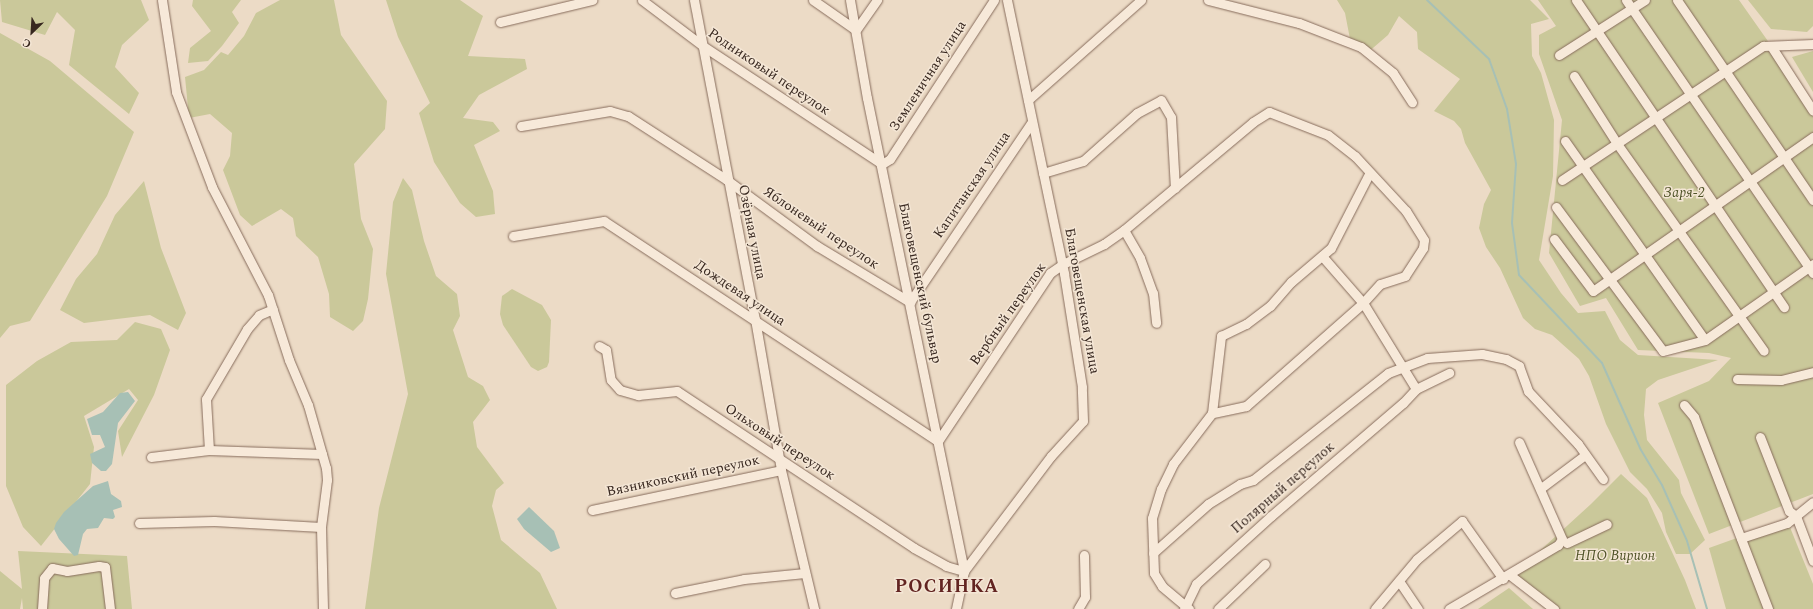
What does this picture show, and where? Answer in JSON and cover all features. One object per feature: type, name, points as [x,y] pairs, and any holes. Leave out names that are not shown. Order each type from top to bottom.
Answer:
[{"type":"street","points":[[162,0],[176,92],[212,187],[240,237],[273,309],[289,360],[308,405],[322,454],[327,480],[321,527],[323,609]]},
{"type":"street","points":[[500,22],[592,0]]},
{"type":"street","name":"Родниковый переулок","points":[[642,0],[703,46],[882,164]]},
{"type":"street","name":"Озёрная улица","points":[[694,0],[727,180],[755,319],[781,470],[814,609]]},
{"type":"street","points":[[813,0],[856,30],[877,0]]},
{"type":"street","name":"Благовещенский бульвар","points":[[850,0],[867,98],[882,164],[964,571]]},
{"type":"street","name":"Земленичная улица","points":[[882,164],[890,159],[994,0]]},
{"type":"street","name":"Благовещенская улица","points":[[964,571],[1051,456],[1082,421],[1082,387],[1062,264],[1031,123],[1028,100],[1007,0]]},
{"type":"street","points":[[1028,100],[1141,0]]},
{"type":"street","points":[[1208,0],[1299,23],[1361,47],[1393,73],[1412,102]]},
{"type":"street","points":[[1576,0],[1655,120],[1784,307]]},
{"type":"street","points":[[1556,207],[1663,351],[1705,340],[1773,290],[1812,268],[1690,96],[1626,0]]},
{"type":"street","points":[[1559,55],[1645,0]]},
{"type":"street","points":[[1677,0],[1813,200]]},
{"type":"street","points":[[1562,180],[1584,168],[1763,46],[1813,44]]},
{"type":"street","points":[[1771,46],[1813,110]]},
{"type":"street","points":[[1574,76],[1618,145],[1680,229],[1764,351]]},
{"type":"street","points":[[1043,173],[1083,160],[1137,113],[1160,100],[1171,118],[1175,188]]},
{"type":"street","name":"Яблоневый переулок","points":[[521,126],[610,111],[620,113],[642,124],[727,180],[817,246],[910,302]]},
{"type":"street","name":"Вербный переулок","points":[[938,441],[1050,273],[1062,264],[1104,244],[1124,230],[1253,122],[1269,112],[1328,136],[1355,156],[1369,174]]},
{"type":"street","name":"Капитанская улица","points":[[910,302],[1031,123]]},
{"type":"street","points":[[1554,239],[1594,291],[1645,253],[1813,137]]},
{"type":"street","points":[[1565,141],[1705,340]]},
{"type":"street","points":[[1186,608],[1162,586],[1154,573],[1152,518],[1161,489],[1173,464],[1212,413],[1222,336],[1246,324],[1270,306],[1291,282],[1331,248],[1369,174],[1406,211],[1424,240],[1423,248],[1405,276],[1380,284],[1363,303],[1246,406],[1212,413]]},
{"type":"street","name":"Дождевая улица","points":[[512,236],[604,221],[755,319],[938,441]]},
{"type":"street","points":[[1124,230],[1140,258],[1153,293],[1156,323]]},
{"type":"street","points":[[1322,256],[1363,303],[1402,368],[1414,393]]},
{"type":"street","points":[[209,450],[206,399],[248,329],[259,315],[273,309]]},
{"type":"street","name":"Ольховый переулок","points":[[599,346],[606,350],[611,380],[620,390],[638,395],[677,391],[914,548],[946,566],[964,571]]},
{"type":"street","points":[[1153,553],[1208,504],[1240,484],[1253,480],[1388,373],[1427,358],[1482,354],[1506,359],[1519,366],[1528,391],[1585,455],[1603,479]]},
{"type":"street","points":[[1737,380],[1781,380],[1813,372]]},
{"type":"street","name":"Полярный переулок","points":[[1186,608],[1196,584],[1270,516],[1414,393],[1449,373]]},
{"type":"street","points":[[1684,405],[1694,417],[1768,609]]},
{"type":"street","points":[[1760,437],[1789,511],[1796,516],[1813,561]]},
{"type":"street","points":[[1449,609],[1507,577],[1558,545],[1562,539],[1541,488],[1519,442]]},
{"type":"street","points":[[151,457],[209,450],[322,454]]},
{"type":"street","points":[[1541,488],[1585,455]]},
{"type":"street","name":"Вязниковский переулок","points":[[592,510],[781,470]]},
{"type":"street","points":[[1741,538],[1787,523],[1813,502]]},
{"type":"street","points":[[139,523],[214,521],[321,527]]},
{"type":"street","points":[[1375,609],[1417,559],[1462,521],[1507,577],[1554,609]]},
{"type":"street","points":[[1567,543],[1607,524]]},
{"type":"street","points":[[1078,609],[1085,597],[1084,555]]},
{"type":"street","points":[[1218,609],[1265,564]]},
{"type":"street","points":[[42,609],[44,578],[52,568],[67,571],[99,566],[105,567],[110,609]]},
{"type":"street","points":[[956,609],[964,571]]},
{"type":"street","points":[[675,593],[744,579],[805,573]]},
{"type":"street","points":[[1399,581],[1418,609]]},
{"type":"green space","points":[[0,0],[141,0],[149,20],[122,45],[115,67],[139,93],[129,114],[69,65],[75,30],[57,12],[45,35],[2,22]]},
{"type":"green space","points":[[193,0],[241,0],[232,12],[239,23],[222,46],[208,61],[188,63],[190,48],[211,31],[192,6]]},
{"type":"green space","points":[[280,0],[334,0],[341,35],[387,101],[385,129],[354,164],[361,219],[373,249],[368,299],[363,321],[353,331],[330,317],[329,294],[318,257],[296,236],[293,218],[281,209],[252,226],[240,215],[223,170],[230,156],[232,133],[210,114],[189,118],[185,77],[204,70],[221,52],[228,55],[244,36],[256,13]]},
{"type":"green space","points":[[386,0],[460,0],[483,16],[468,56],[525,59],[527,69],[479,95],[463,118],[493,122],[500,131],[474,145],[493,191],[495,214],[476,217],[460,203],[434,162],[419,113],[430,103],[398,37]]},
{"type":"green space","points":[[1337,0],[1530,0],[1549,19],[1531,24],[1532,56],[1541,73],[1554,120],[1553,176],[1539,260],[1561,293],[1578,313],[1605,311],[1620,340],[1638,355],[1718,360],[1658,380],[1646,389],[1644,415],[1647,440],[1679,480],[1681,493],[1705,540],[1690,554],[1676,554],[1666,532],[1662,513],[1647,489],[1630,472],[1606,424],[1589,376],[1579,359],[1552,335],[1535,329],[1523,318],[1500,268],[1486,247],[1479,228],[1484,204],[1491,190],[1465,143],[1461,129],[1454,121],[1434,111],[1460,79],[1418,49],[1417,32],[1399,16],[1388,35],[1366,54],[1350,39],[1345,13]]},
{"type":"green space","name":"Заря-2","points":[[1538,0],[1739,0],[1813,105],[1813,494],[1709,534],[1658,403],[1709,381],[1731,358],[1709,353],[1638,350],[1606,298],[1580,306],[1549,253],[1562,120],[1539,54],[1539,35],[1556,26]]},
{"type":"green space","points":[[1748,0],[1813,0],[1813,26],[1807,32],[1771,29]]},
{"type":"green space","points":[[0,33],[50,61],[134,132],[107,196],[30,321],[10,326],[0,338]]},
{"type":"green space","points":[[1813,51],[1813,92],[1792,57]]},
{"type":"green space","points":[[403,178],[412,190],[424,241],[436,276],[457,294],[460,316],[453,330],[468,377],[483,386],[490,400],[473,422],[477,447],[504,483],[496,490],[492,506],[501,540],[540,573],[557,609],[365,609],[379,508],[408,394],[386,274],[393,202]]},
{"type":"green space","points":[[144,181],[161,248],[186,313],[178,330],[150,315],[84,323],[60,310],[76,279],[97,254],[115,215]]},
{"type":"green space","points":[[512,289],[542,305],[551,320],[549,362],[547,367],[538,371],[531,367],[503,325],[500,314],[502,296]]},
{"type":"green space","points":[[135,322],[161,329],[170,350],[154,395],[122,457],[118,431],[138,400],[129,389],[84,416],[94,447],[90,484],[41,546],[23,527],[6,486],[6,385],[37,361],[71,342],[117,340]]},
{"type":"green space","name":"НПО Вирион","points":[[1621,474],[1647,498],[1685,580],[1696,609],[1546,609],[1509,579],[1591,504]]},
{"type":"green space","points":[[1787,520],[1813,584],[1813,609],[1726,609],[1709,548]]},
{"type":"green space","points":[[18,551],[127,556],[132,609],[23,609],[22,598],[20,609],[0,609],[0,571],[22,589]]},
{"type":"green space","points":[[1509,588],[1533,609],[1478,609]]},
{"type":"shaded area","points":[[128,392],[135,401],[118,423],[112,464],[106,471],[101,471],[92,463],[90,454],[105,447],[100,435],[92,435],[87,419],[103,412],[120,393]]},
{"type":"shaded area","points":[[108,481],[111,494],[121,501],[122,507],[113,510],[115,517],[113,519],[104,518],[98,528],[87,529],[83,534],[78,555],[74,556],[59,539],[54,529],[56,523],[64,512],[93,486]]},
{"type":"shaded area","points":[[529,507],[554,531],[560,548],[551,552],[524,529],[517,519]]},
{"type":"waterway","points":[[1427,0],[1489,59],[1507,109],[1516,164],[1512,223],[1519,275],[1602,363],[1641,450],[1662,485],[1687,541],[1707,609]]},
{"type":"district","name":"РОСИНКА","points":[[947,587]]}]
